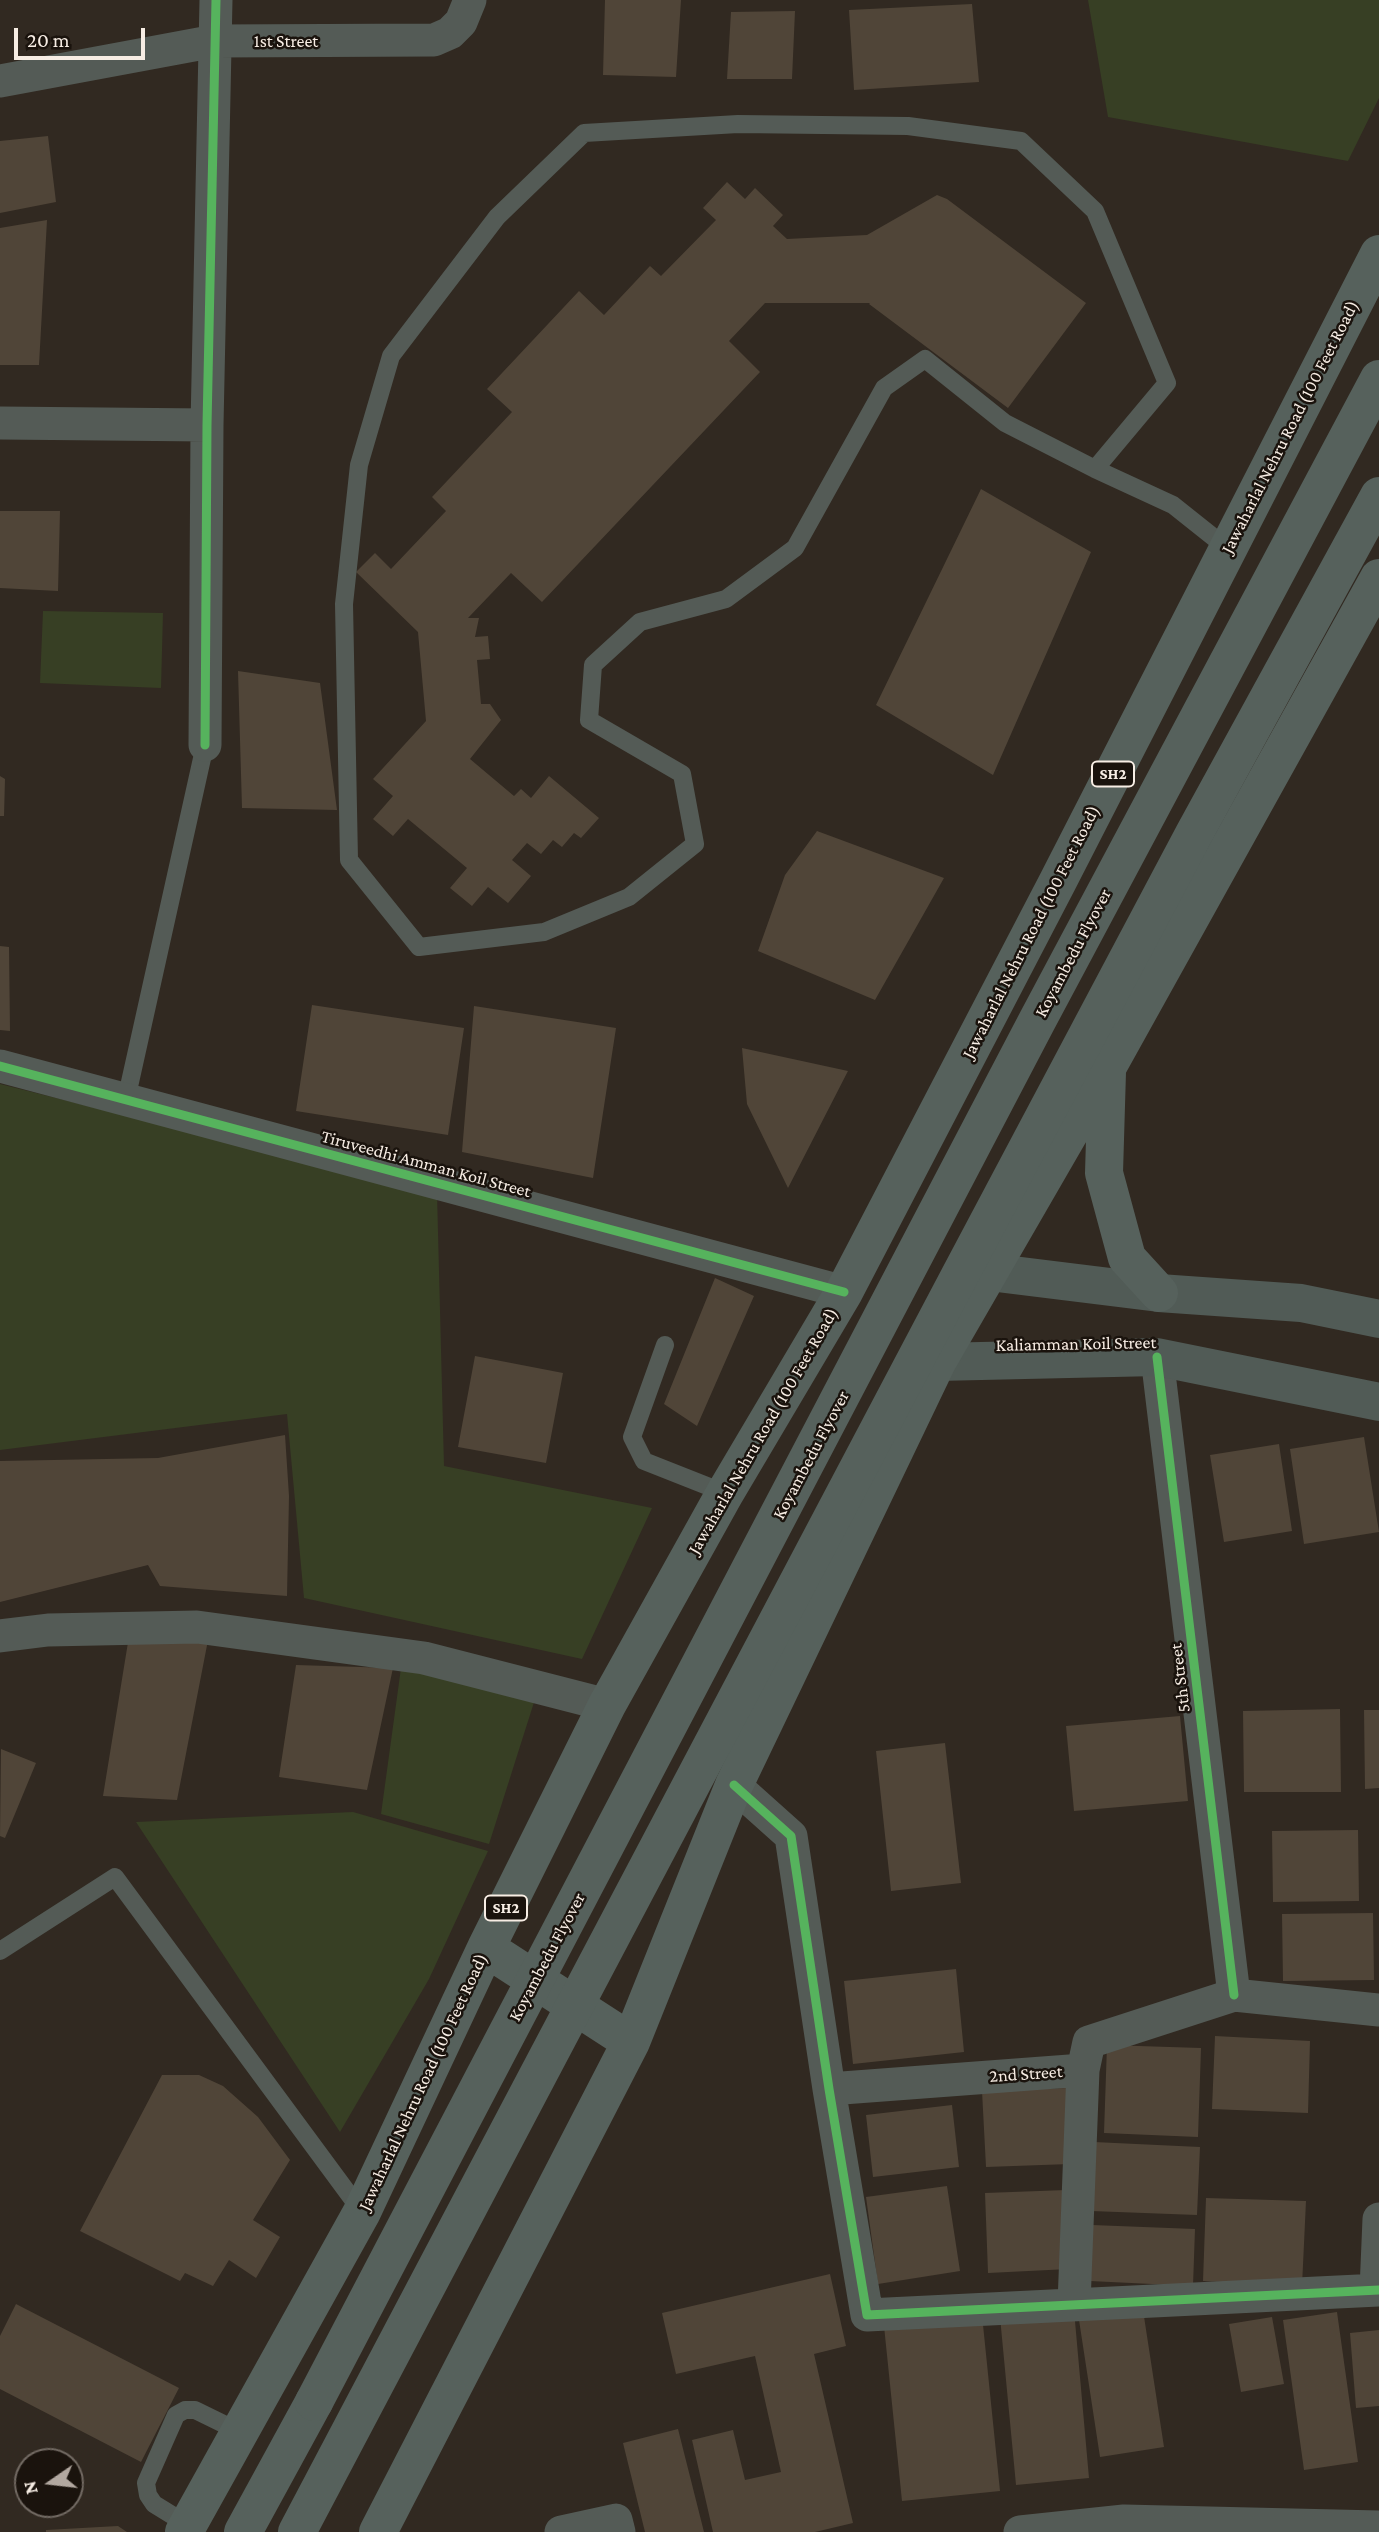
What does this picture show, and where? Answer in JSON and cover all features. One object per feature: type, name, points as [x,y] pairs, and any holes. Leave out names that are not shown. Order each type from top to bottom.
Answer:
[{"type":"main road","name":"Jawaharlal Nehru Road (100 Feet Road)","points":[[186,2529],[362,2212],[486,1948],[607,1705],[725,1493],[844,1292],[1379,254]]},
{"type":"main road","name":"Koyambedu Flyover","points":[[243,2532],[320,2390],[1037,1021],[1379,379]]},
{"type":"main road","points":[[297,2532],[964,1266],[1379,496]]},
{"type":"main road","points":[[378,2532],[631,2042],[734,1785],[937,1362],[1108,1066],[1379,578]]},
{"type":"main road","points":[[1108,1066],[1104,1173],[1127,1258],[1159,1293]]},
{"type":"main road","points":[[989,1272],[1159,1293],[1301,1303],[1379,1319]]},
{"type":"main road","name":"Kaliamman Koil Street","points":[[937,1362],[1157,1357],[1379,1402]]},
{"type":"main road","points":[[486,1948],[631,2042]]},
{"type":"street","points":[[205,745],[207,425],[216,0]]},
{"type":"street","name":"1st Street","points":[[0,81],[215,41],[434,40],[450,33],[461,22],[470,0]]},
{"type":"street","points":[[0,423],[207,425]]},
{"type":"street","name":"Tiruveedhi Amman Koil Street","points":[[0,1066],[844,1292]]},
{"type":"street","name":"5th Street","points":[[1157,1357],[1234,1995]]},
{"type":"street","points":[[0,1636],[48,1630],[197,1627],[424,1658],[607,1705]]},
{"type":"street","points":[[734,1785],[791,1836],[829,2089],[867,2315],[1378,2290],[1379,2219]]},
{"type":"street","points":[[1234,1995],[1379,2010]]},
{"type":"street","name":"2nd Street","points":[[829,2089],[1083,2070],[1089,2042],[1234,1995]]},
{"type":"street","points":[[1074,2304],[1083,2070]]},
{"type":"street","points":[[561,2532],[616,2520],[619,2532]]},
{"type":"street","points":[[1020,2532],[1124,2526],[1379,2527]]},
{"type":"lane","points":[[1095,468],[1167,383],[1095,211],[1021,142],[895,126],[738,124],[584,133],[497,217],[391,356],[359,465],[344,604],[349,860],[419,947],[544,932],[629,897],[695,844],[682,775],[589,720],[593,665],[640,622],[726,599],[795,548],[884,388],[925,359],[1005,423],[1095,468],[1174,505],[1227,548]]},
{"type":"lane","points":[[126,1100],[205,745]]},
{"type":"lane","points":[[664,1345],[632,1437],[644,1461],[725,1493]]},
{"type":"lane","points":[[0,1951],[115,1877],[362,2212]]},
{"type":"lane","points":[[186,2529],[154,2504],[148,2495],[146,2483],[176,2415],[185,2410],[195,2410],[240,2432]]},
{"type":"green space","points":[[1088,0],[1379,0],[1379,98],[1348,161],[1108,117]]},
{"type":"green space","points":[[43,611],[163,613],[161,688],[40,683]]},
{"type":"green space","points":[[0,1084],[437,1193],[444,1466],[652,1508],[582,1659],[304,1598],[287,1414],[0,1450]]},
{"type":"green space","points":[[401,1668],[536,1696],[489,1844],[381,1814]]},
{"type":"green space","points":[[353,1812],[488,1851],[429,1979],[340,2132],[136,1822]]},
{"type":"building","points":[[605,0],[681,0],[676,77],[603,75]]},
{"type":"building","points":[[972,4],[979,82],[854,90],[849,10]]},
{"type":"building","points":[[795,11],[792,79],[727,79],[731,12]]},
{"type":"building","points":[[48,136],[56,202],[0,213],[0,141]]},
{"type":"building","points":[[727,182],[745,199],[755,188],[783,215],[773,226],[787,239],[867,235],[937,195],[947,199],[1086,303],[1008,408],[870,303],[765,303],[729,341],[760,372],[542,602],[511,573],[468,618],[479,618],[475,637],[488,636],[490,659],[477,660],[481,704],[490,704],[501,720],[470,759],[514,796],[521,789],[531,798],[549,776],[599,818],[581,838],[574,833],[562,847],[553,840],[541,854],[527,843],[512,860],[531,876],[508,903],[488,887],[472,906],[450,888],[467,868],[408,819],[393,836],[373,819],[393,796],[373,779],[426,721],[418,632],[356,572],[375,553],[391,569],[446,511],[432,497],[512,412],[487,389],[579,291],[604,315],[650,266],[661,276],[716,220],[703,208]]},
{"type":"building","points":[[47,220],[39,365],[0,365],[0,228]]},
{"type":"building","points":[[981,489],[1091,552],[993,775],[876,705]]},
{"type":"building","points":[[0,511],[60,511],[58,591],[0,588]]},
{"type":"building","points":[[238,671],[320,683],[337,810],[242,808]]},
{"type":"building","points":[[0,776],[5,779],[4,816],[0,816]]},
{"type":"building","points":[[817,831],[944,878],[875,1000],[758,951],[785,875]]},
{"type":"building","points":[[0,946],[9,947],[10,1031],[0,1030]]},
{"type":"building","points":[[312,1005],[464,1028],[448,1135],[296,1111]]},
{"type":"building","points":[[474,1006],[616,1028],[593,1178],[462,1152]]},
{"type":"building","points":[[742,1048],[848,1071],[788,1188],[747,1104]]},
{"type":"building","points":[[715,1278],[754,1296],[697,1426],[664,1404]]},
{"type":"building","points":[[475,1356],[563,1373],[546,1463],[458,1447]]},
{"type":"building","points":[[285,1435],[289,1496],[287,1596],[160,1586],[148,1565],[0,1602],[0,1461],[158,1458]]},
{"type":"building","points":[[1364,1437],[1379,1532],[1304,1544],[1290,1449]]},
{"type":"building","points":[[1279,1444],[1292,1531],[1224,1542],[1210,1455]]},
{"type":"building","points":[[130,1630],[209,1635],[177,1800],[103,1796]]},
{"type":"building","points":[[296,1665],[393,1668],[367,1790],[279,1777]]},
{"type":"building","points":[[1340,1709],[1341,1792],[1244,1792],[1243,1711]]},
{"type":"building","points":[[1364,1710],[1379,1710],[1379,1788],[1365,1789]]},
{"type":"building","points":[[1180,1716],[1188,1801],[1074,1811],[1066,1726]]},
{"type":"building","points":[[945,1743],[961,1883],[891,1891],[876,1751]]},
{"type":"building","points":[[1,1749],[36,1763],[5,1838],[0,1836]]},
{"type":"building","points":[[1358,1830],[1359,1901],[1273,1902],[1272,1831]]},
{"type":"building","points":[[1373,1913],[1374,1980],[1283,1981],[1282,1914]]},
{"type":"building","points":[[956,1969],[964,2052],[853,2064],[844,1981]]},
{"type":"building","points":[[1215,2036],[1310,2041],[1308,2113],[1212,2109]]},
{"type":"building","points":[[1107,2045],[1201,2048],[1198,2137],[1104,2133]]},
{"type":"building","points":[[162,2075],[199,2075],[223,2086],[258,2117],[290,2160],[253,2220],[280,2237],[256,2278],[229,2260],[213,2286],[185,2273],[180,2281],[80,2231]]},
{"type":"building","points":[[1067,2088],[1070,2164],[986,2167],[982,2091]]},
{"type":"building","points":[[952,2105],[959,2167],[873,2177],[866,2115]]},
{"type":"building","points":[[1094,2142],[1200,2147],[1197,2215],[1091,2211]]},
{"type":"building","points":[[947,2186],[960,2271],[878,2284],[866,2197]]},
{"type":"building","points":[[1066,2190],[1069,2269],[988,2273],[985,2193]]},
{"type":"building","points":[[1206,2198],[1306,2201],[1302,2286],[1203,2281]]},
{"type":"building","points":[[1092,2225],[1195,2229],[1193,2286],[1090,2281]]},
{"type":"building","points":[[830,2274],[846,2346],[814,2354],[853,2523],[815,2532],[713,2532],[692,2440],[733,2430],[745,2480],[781,2472],[755,2356],[676,2374],[662,2313]]},
{"type":"building","points":[[16,2304],[179,2388],[141,2462],[0,2389],[0,2336]]},
{"type":"building","points":[[1074,2310],[1089,2478],[1016,2485],[1000,2317]]},
{"type":"building","points":[[1143,2310],[1164,2447],[1100,2457],[1079,2320]]},
{"type":"building","points":[[1337,2312],[1358,2462],[1304,2470],[1283,2320]]},
{"type":"building","points":[[982,2315],[1000,2491],[902,2501],[884,2326]]},
{"type":"building","points":[[1272,2317],[1284,2384],[1241,2392],[1229,2324]]},
{"type":"building","points":[[1379,2330],[1379,2406],[1356,2408],[1350,2333]]},
{"type":"building","points":[[678,2429],[704,2532],[645,2532],[623,2443]]},
{"type":"building","points":[[118,2526],[127,2532],[46,2532],[46,2530]]},
{"type":"cycle path","points":[[205,745],[207,425],[216,0]]},
{"type":"cycle path","points":[[0,1066],[844,1292]]},
{"type":"cycle path","points":[[1157,1357],[1234,1995]]},
{"type":"cycle path","points":[[734,1785],[791,1836],[829,2089],[867,2315],[1379,2290]]}]
